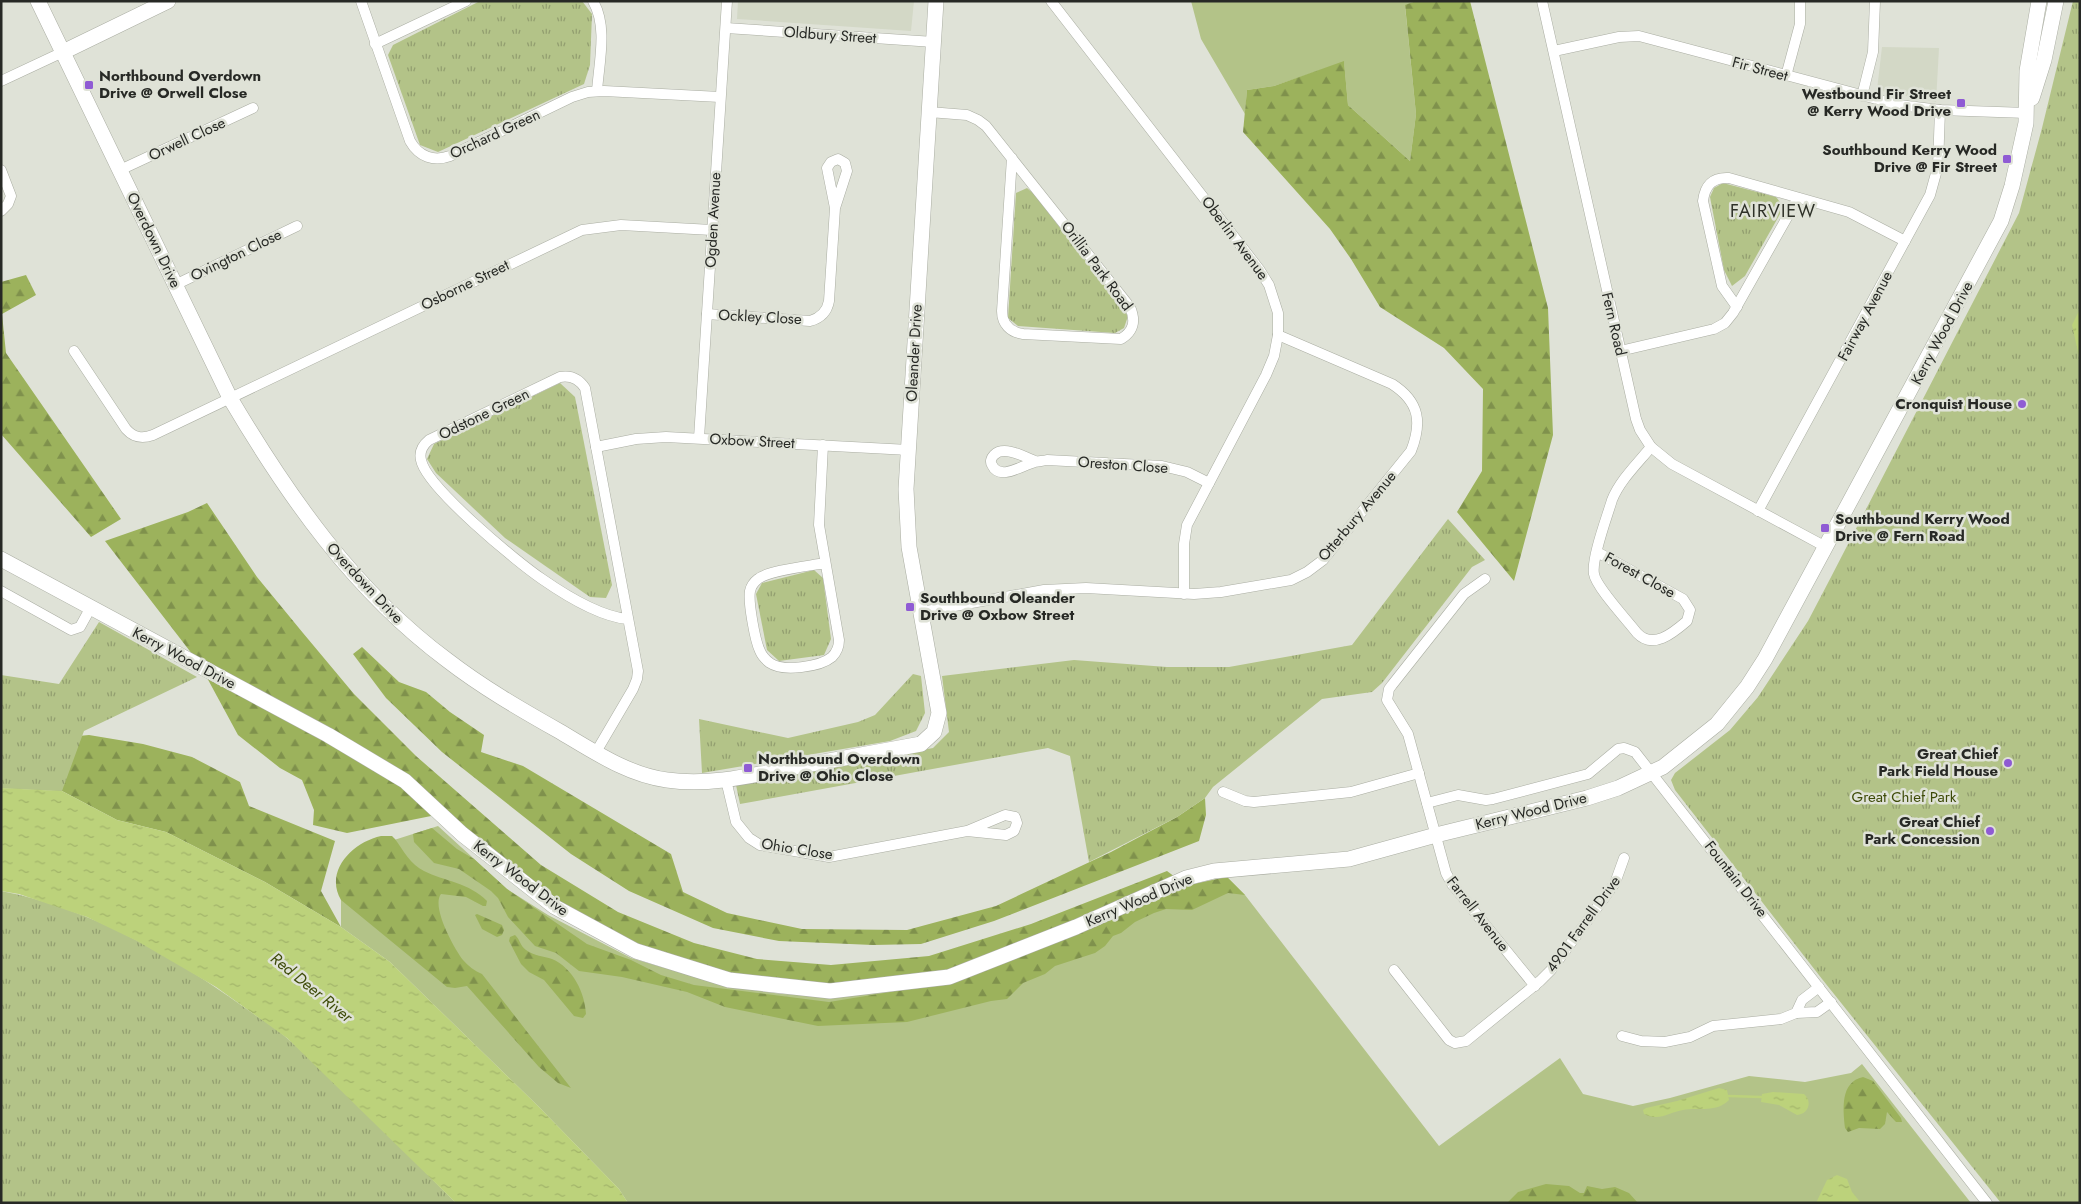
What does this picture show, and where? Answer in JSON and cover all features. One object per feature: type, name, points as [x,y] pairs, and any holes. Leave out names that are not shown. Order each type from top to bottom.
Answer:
[{"type":"street","name":"Overdown Drive","points":[[38,1],[230,398],[263,453],[303,512],[338,557],[376,598],[428,645],[459,669],[529,714],[633,772],[666,780],[693,782],[726,780],[921,744],[934,732],[939,713],[937,703]]},
{"type":"street","points":[[1,81],[168,1]]},
{"type":"street","name":"Orchard Green","points":[[361,1],[410,141],[420,154],[431,158],[450,156],[572,98],[596,91],[720,97]]},
{"type":"street","points":[[375,44],[466,1]]},
{"type":"street","points":[[594,1],[600,17],[601,29],[596,91]]},
{"type":"street","name":"Ogden Avenue","points":[[699,438],[727,1]]},
{"type":"street","name":"Oleander Drive","points":[[936,1],[908,450],[907,522],[910,557],[937,703]]},
{"type":"street","name":"Oberlin Avenue","points":[[1051,1],[1265,276],[1273,294],[1278,313],[1278,335],[1274,356],[1186,530],[1184,544],[1184,594]]},
{"type":"street","name":"Fern Road","points":[[1542,1],[1637,424],[1651,447],[1672,464],[1826,547]]},
{"type":"street","points":[[1786,76],[1800,24],[1800,1]]},
{"type":"street","points":[[1862,96],[1873,52],[1875,1]]},
{"type":"street","name":"Kerry Wood Drive","points":[[2027,113],[2028,71],[2039,1]]},
{"type":"street","name":"Kerry Wood Drive","points":[[2,560],[328,736],[405,781],[462,834],[555,908],[636,951],[729,980],[830,991],[949,977],[1076,927],[1186,878],[1214,871],[1350,859],[1436,835],[1587,798],[1635,782],[1653,773],[1682,753],[1716,724],[1747,688],[1765,660],[2001,221],[2012,186],[2027,113],[2044,60],[2056,1]]},
{"type":"street","name":"Oldbury Street","points":[[726,28],[934,42]]},
{"type":"street","name":"Fir Street","points":[[1554,51],[1619,37],[1640,36],[1899,105],[1940,110],[2027,113]]},
{"type":"street","name":"Orwell Close","points":[[120,170],[253,108]]},
{"type":"street","name":"Fairway Avenue","points":[[1758,511],[1930,195],[1936,175],[1940,110]]},
{"type":"street","name":"Orillia Park Road","points":[[929,112],[961,114],[978,120],[991,131],[1130,307],[1133,314],[1133,326],[1130,333],[1121,339],[1023,334],[1014,332],[1004,322],[1002,311],[1012,158]]},
{"type":"street","points":[[1,170],[11,196],[8,204],[1,211]]},
{"type":"street","points":[[1737,307],[1721,282],[1703,201],[1706,189],[1713,181],[1726,178],[1849,212],[1905,241]]},
{"type":"street","points":[[1620,351],[1714,329],[1725,324],[1737,307],[1798,198]]},
{"type":"street","name":"Ockley Close","points":[[707,314],[810,320],[821,316],[828,307],[829,301],[835,208]]},
{"type":"street","name":"Osborne Street","points":[[74,351],[126,429],[134,436],[144,438],[582,230],[621,225],[712,230]]},
{"type":"street","name":"Ovington Close","points":[[175,285],[297,226]]},
{"type":"street","name":"Otterbury Avenue","points":[[920,612],[1029,592],[1058,589],[1184,594],[1221,592],[1278,583],[1307,572],[1323,560],[1411,451],[1419,427],[1417,413],[1407,396],[1400,389],[1278,335]]},
{"type":"street","name":"Odstone Green","points":[[596,752],[637,679],[637,665],[585,388],[576,379],[566,376],[560,377],[429,440],[422,448],[421,456],[426,472],[449,499],[520,563],[543,580],[605,614],[627,619]]},
{"type":"street","name":"Oxbow Street","points":[[596,447],[650,438],[699,438],[908,450]]},
{"type":"street","points":[[823,445],[819,525],[839,640],[838,650],[829,659],[818,663],[789,668],[771,664],[762,656],[758,646],[750,599],[751,588],[757,579],[766,574],[825,563]]},
{"type":"street","name":"Forest Close","points":[[1597,552],[1683,599],[1690,610],[1687,621],[1657,641],[1647,641],[1640,636],[1596,580],[1594,569],[1597,552],[1614,495],[1651,447]]},
{"type":"street","name":"Oreston Close","points":[[1035,462],[1058,460],[1153,464],[1179,469],[1209,483]]},
{"type":"street","name":"Farrell Avenue","points":[[1485,579],[1464,594],[1389,690],[1388,700],[1408,734],[1444,867],[1452,884],[1535,986]]},
{"type":"street","points":[[1,592],[71,630],[80,627],[91,607]]},
{"type":"street","name":"Fountain Drive","points":[[1427,803],[1458,795],[1493,800],[1588,774],[1618,749],[1624,748],[1635,752],[1987,1203]]},
{"type":"street","points":[[1223,792],[1245,801],[1254,802],[1351,792],[1419,773]]},
{"type":"street","name":"Ohio Close","points":[[726,780],[732,809],[739,828],[754,842],[768,846],[834,857],[967,831]]},
{"type":"street","name":"4901 Farrell Drive","points":[[1394,970],[1448,1040],[1456,1043],[1466,1041],[1535,986],[1551,970],[1615,883],[1624,858]]},
{"type":"street","points":[[1796,1013],[1802,1000],[1819,987]]},
{"type":"street","points":[[1622,1036],[1641,1041],[1665,1042],[1690,1036],[1713,1026],[1781,1019],[1796,1013],[1817,1012],[1830,1002]]},
{"type":"shaded area","points":[[738,1],[914,1],[911,31],[737,19]]},
{"type":"shaded area","points":[[1882,47],[1939,48],[1936,102],[1877,90]]},
{"type":"green space","points":[[480,1],[582,1],[592,14],[590,65],[584,84],[438,152],[420,145],[388,55],[393,45]]},
{"type":"green space","points":[[1191,1],[1416,1],[1405,6],[1416,114],[1410,161],[1348,105],[1344,62],[1274,86],[1247,90],[1245,114],[1201,39]]},
{"type":"green space","points":[[1416,1],[1470,1],[1548,308],[1553,435],[1514,581],[1457,512],[1482,471],[1483,389],[1444,348],[1380,307],[1330,229],[1243,132],[1247,90],[1274,86],[1344,61],[1348,105],[1410,161],[1416,114],[1405,5]]},
{"type":"green space","name":"Great Chief Park","points":[[2073,1],[2080,1],[2080,1203],[2001,1203],[1822,979],[1675,790],[1671,780],[1675,773],[1730,730],[1758,697],[1808,621],[2019,213]]},
{"type":"green space","points":[[1723,183],[1776,197],[1784,207],[1745,276],[1732,286],[1724,270],[1710,197],[1714,188]]},
{"type":"green space","points":[[1027,188],[1034,194],[1128,316],[1124,328],[1115,333],[1018,326],[1008,318],[1016,193]]},
{"type":"green space","points":[[26,275],[36,295],[2,314],[6,353],[121,519],[91,537],[1,434],[1,282]]},
{"type":"green space","points":[[560,383],[575,397],[612,585],[606,598],[590,597],[505,538],[436,473],[427,459],[434,444]]},
{"type":"green space","points":[[207,503],[257,577],[303,633],[354,694],[416,756],[541,865],[618,912],[694,943],[757,959],[831,965],[929,956],[1031,924],[1167,871],[1175,877],[949,977],[830,991],[729,980],[636,951],[555,907],[441,814],[347,833],[313,825],[314,810],[302,780],[280,768],[238,735],[199,663],[105,541],[188,512]]},
{"type":"green space","points":[[1448,519],[1485,560],[1472,567],[1382,683],[1372,692],[1322,699],[1213,787],[1205,798],[1177,817],[1089,862],[1070,756],[1048,748],[740,804],[736,785],[933,748],[949,732],[942,676],[1074,660],[1167,667],[1229,667],[1352,645]]},
{"type":"green space","points":[[814,570],[823,578],[831,639],[824,655],[779,661],[767,650],[756,594],[762,583]]},
{"type":"green space","points":[[99,622],[197,677],[84,731],[62,791],[1,788],[1,675],[59,684]]},
{"type":"green space","points":[[362,647],[399,682],[426,692],[450,712],[484,735],[481,752],[523,766],[671,854],[683,892],[727,913],[802,929],[907,930],[996,906],[1111,852],[1177,817],[1205,798],[1206,815],[1199,841],[994,921],[921,944],[873,945],[779,941],[713,928],[629,891],[571,854],[442,752],[386,698],[353,654]]},
{"type":"green space","points":[[913,674],[921,676],[925,713],[916,731],[890,741],[702,773],[699,719],[788,738],[858,722],[875,715]]},
{"type":"green space","points":[[89,735],[143,744],[192,757],[240,782],[249,806],[335,841],[321,891],[341,927],[265,882],[166,832],[117,820],[62,791],[1,788],[47,739]]},
{"type":"green space","points":[[438,826],[507,889],[548,915],[631,958],[725,986],[781,994],[833,996],[1079,933],[1189,885],[1227,877],[1245,895],[1439,1146],[1560,1058],[1583,1094],[1633,1106],[1670,1098],[1749,1076],[1805,1082],[1851,1073],[1862,1064],[1971,1203],[628,1203],[619,1189],[538,1106],[390,962],[341,927],[341,884],[369,848]]},
{"type":"green space","points":[[432,828],[457,849],[474,859],[507,889],[587,944],[631,960],[661,975],[694,985],[829,1002],[951,982],[1079,933],[1189,885],[1227,877],[1245,895],[1228,893],[1192,910],[1166,909],[1154,913],[1113,936],[1105,946],[1095,953],[1055,966],[1045,974],[1023,983],[1007,999],[991,1001],[907,1022],[818,1026],[725,1007],[687,992],[622,977],[579,971],[556,953],[535,946],[508,917],[498,898],[491,891],[459,869],[434,863],[414,842],[413,834]]},
{"type":"green space","points":[[381,836],[392,836],[411,861],[419,868],[465,886],[487,901],[486,906],[483,906],[466,897],[441,894],[439,908],[445,927],[463,960],[482,974],[571,1088],[558,1083],[539,1067],[467,986],[447,987],[341,900],[336,879],[344,859],[361,844]]},
{"type":"green space","points":[[1,891],[67,909],[129,936],[189,970],[217,989],[272,1027],[310,1058],[456,1203],[1,1203]]},
{"type":"green space","points":[[477,914],[502,925],[504,930],[502,935],[497,937],[482,929],[475,915]]},
{"type":"green space","points":[[515,935],[526,950],[552,959],[566,968],[572,975],[583,998],[586,1014],[583,1018],[574,1016],[544,980],[529,972],[521,964],[509,941],[510,937]]},
{"type":"green space","points":[[1863,1077],[1873,1081],[1902,1122],[1896,1122],[1887,1112],[1885,1124],[1880,1129],[1859,1128],[1848,1132],[1844,1121],[1845,1097],[1850,1084]]},
{"type":"green space","points":[[1546,1184],[1569,1186],[1580,1193],[1584,1193],[1587,1186],[1602,1189],[1615,1187],[1629,1193],[1638,1203],[1507,1203],[1518,1192]]},
{"type":"water","points":[[2080,309],[2080,361],[2072,325]]},
{"type":"water","name":"Red Deer River","points":[[1,788],[62,791],[117,820],[166,832],[265,882],[341,927],[390,962],[538,1106],[619,1189],[628,1203],[456,1203],[287,1038],[216,987],[137,941],[87,917],[19,894],[1,891]]},
{"type":"water","points":[[1719,1088],[1727,1090],[1729,1100],[1719,1107],[1683,1110],[1659,1117],[1644,1114],[1643,1110],[1646,1108]]},
{"type":"water","points":[[1773,1092],[1804,1094],[1807,1097],[1808,1107],[1804,1112],[1797,1115],[1779,1105],[1761,1102],[1762,1094]]},
{"type":"water","points":[[1837,1175],[1847,1179],[1852,1192],[1861,1203],[1816,1203],[1827,1180]]},
{"type":"waterway","points":[[1729,1096],[1761,1097]]},
{"type":"place","name":"Northbound Overdown Drive @ Orwell Close","points":[[89,85]]},
{"type":"place","name":"Westbound Fir Street @ Kerry Wood Drive","points":[[1961,103]]},
{"type":"place","name":"Southbound Kerry Wood Drive @ Fir Street","points":[[2007,159]]},
{"type":"place","name":"Cronquist House","points":[[2022,404]]},
{"type":"place","name":"Southbound Kerry Wood Drive @ Fern Road","points":[[1825,528]]},
{"type":"place","name":"Southbound Oleander Drive @ Oxbow Street","points":[[910,607]]},
{"type":"place","name":"Great Chief Park Field House","points":[[2008,763]]},
{"type":"place","name":"Northbound Overdown Drive @ Ohio Close","points":[[748,768]]},
{"type":"place","name":"Great Chief Park Concession","points":[[1990,831]]},
{"type":"district","name":"FAIRVIEW","points":[[1773,211]]}]
